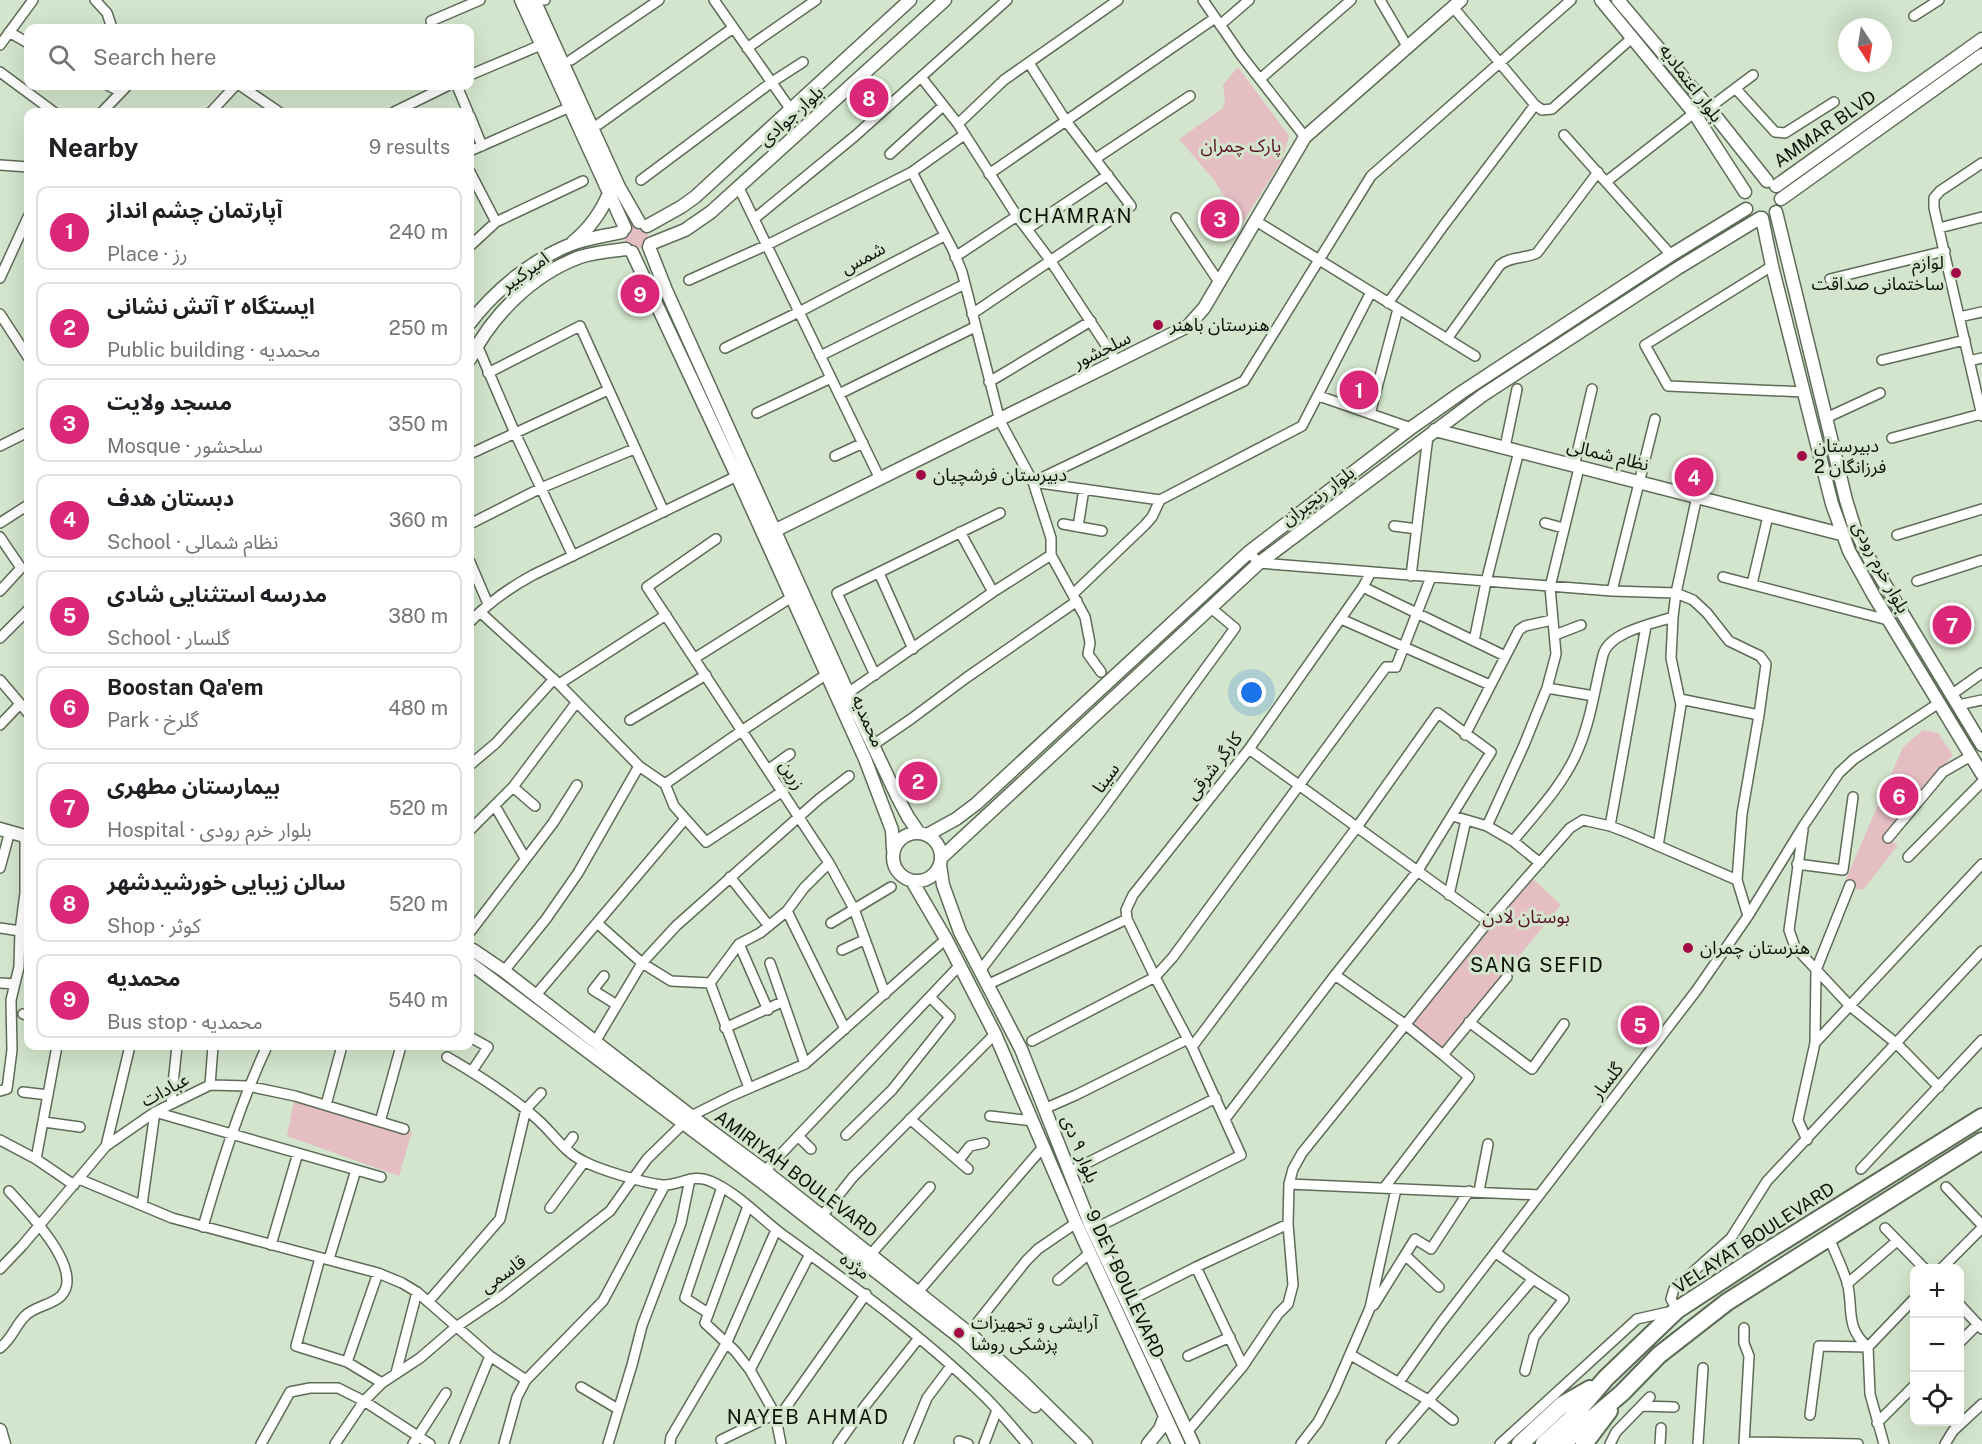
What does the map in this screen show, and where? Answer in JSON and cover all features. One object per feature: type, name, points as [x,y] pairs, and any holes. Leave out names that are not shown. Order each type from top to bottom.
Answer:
[{"type":"highway","name":"VELAYAT BOULEVARD","points":[[1577,1431],[1606,1378],[1677,1310],[1982,1117]]},
{"type":"highway","points":[[1562,1444],[1622,1393],[1684,1333],[1727,1302],[1982,1141]]},
{"type":"highway","points":[[1520,1444],[1562,1405],[1606,1378]]},
{"type":"highway","points":[[1544,1444],[1577,1431]]},
{"type":"street","points":[[0,45],[33,0]]},
{"type":"street","points":[[94,0],[107,13],[111,24]]},
{"type":"street","points":[[432,24],[431,21],[480,0]]},
{"type":"street","points":[[521,0],[609,193],[623,230],[621,239],[629,250],[641,252],[649,245],[652,237],[619,187],[534,0]]},
{"type":"street","points":[[571,60],[659,0]]},
{"type":"street","points":[[715,0],[791,110]]},
{"type":"street","points":[[747,48],[816,0]]},
{"type":"street","name":"بلوار جوادی","points":[[643,224],[681,207],[695,196],[910,0]]},
{"type":"street","name":"بلوار جوادی","points":[[649,245],[692,225],[711,212],[945,0]]},
{"type":"street","points":[[754,219],[855,136],[1007,0]]},
{"type":"street","points":[[958,124],[1004,81],[1106,3],[1118,0]]},
{"type":"street","points":[[1203,0],[1305,137]]},
{"type":"street","points":[[989,174],[1249,0]]},
{"type":"street","points":[[1260,79],[1351,0]]},
{"type":"street","points":[[1380,0],[1407,46]]},
{"type":"street","points":[[1033,482],[1244,381],[1371,176],[1571,0]]},
{"type":"street","name":"بلوار اعتمادیه","points":[[1601,0],[1694,113],[1744,192]]},
{"type":"street","name":"بلوار اعتمادیه","points":[[1618,0],[1772,183]]},
{"type":"street","points":[[1914,16],[1939,0]]},
{"type":"street","points":[[1457,3],[1500,62],[1535,105],[1542,110],[1552,109],[1633,37]]},
{"type":"street","name":"سلحشور","points":[[774,531],[1188,326],[1204,308],[1305,137],[1457,3]]},
{"type":"street","points":[[599,124],[733,28]]},
{"type":"street","points":[[9,33],[24,41]]},
{"type":"street","name":"AMMAR BLVD","points":[[1772,183],[1982,39]]},
{"type":"street","points":[[474,73],[541,45]]},
{"type":"street","name":"AMMAR BLVD","points":[[1781,199],[1982,55]]},
{"type":"street","points":[[641,180],[772,82],[803,62]]},
{"type":"street","points":[[972,314],[1131,206],[1066,121],[1029,63]]},
{"type":"street","points":[[0,72],[24,90]]},
{"type":"street","points":[[1709,108],[1753,75]]},
{"type":"street","points":[[921,77],[958,124],[1017,216],[1050,260],[1117,362]]},
{"type":"street","points":[[1736,89],[1774,132],[1780,134],[1834,102]]},
{"type":"street","points":[[24,90],[49,108]]},
{"type":"street","points":[[106,108],[123,90]]},
{"type":"street","points":[[215,108],[231,90]]},
{"type":"street","points":[[247,90],[273,108]]},
{"type":"street","points":[[402,108],[439,90]]},
{"type":"street","points":[[459,90],[466,108]]},
{"type":"street","points":[[1095,159],[1190,96]]},
{"type":"street","points":[[1388,303],[1535,105]]},
{"type":"street","points":[[890,154],[944,106]]},
{"type":"street","points":[[474,149],[570,107]]},
{"type":"street","points":[[1607,182],[1694,113]]},
{"type":"street","points":[[474,126],[482,146]]},
{"type":"street","points":[[688,280],[767,245],[912,172],[964,135]]},
{"type":"street","points":[[1564,135],[1671,255]]},
{"type":"street","points":[[1892,438],[1982,415],[1934,208],[1934,198],[1940,191],[1982,163]]},
{"type":"street","points":[[0,165],[24,166]]},
{"type":"street","points":[[912,172],[955,256],[965,284],[1000,421],[1033,482],[1050,538],[1051,555],[1087,621],[1089,657],[1101,672]]},
{"type":"street","points":[[1447,339],[1500,265],[1509,259],[1537,253],[1598,172]]},
{"type":"street","points":[[1027,229],[1108,175]]},
{"type":"street","points":[[474,180],[496,222]]},
{"type":"street","points":[[474,242],[496,222],[583,181]]},
{"type":"street","points":[[1755,182],[1772,183],[1781,199],[1776,212],[1761,218],[1752,215],[1746,209],[1743,201],[1744,192],[1755,182]]},
{"type":"street","points":[[739,188],[880,479]]},
{"type":"street","points":[[570,245],[591,226],[604,206],[609,193]]},
{"type":"street","name":"بلوار رنجبران","points":[[923,834],[956,819],[976,804],[1249,552],[1411,428],[1529,346],[1746,209]]},
{"type":"street","name":"بلوار خرم رودی","points":[[1776,212],[1845,500],[1858,537],[1982,745]]},
{"type":"street","points":[[955,256],[1017,216]]},
{"type":"street","points":[[1939,228],[1982,217]]},
{"type":"street","points":[[1176,218],[1219,282]]},
{"type":"street","name":"بلوار رنجبران","points":[[940,862],[1259,563],[1493,389],[1678,268],[1761,218]]},
{"type":"street","name":"بلوار خرم رودی","points":[[1761,218],[1841,534],[1888,620],[1982,774]]},
{"type":"street","points":[[1256,220],[1475,356]]},
{"type":"street","points":[[474,318],[508,284],[537,263],[570,245],[623,230],[633,222],[643,224]]},
{"type":"street","points":[[0,278],[24,226]]},
{"type":"street","name":"شمس","points":[[725,348],[944,236]]},
{"type":"street","name":"محمدیه","points":[[649,245],[666,290],[848,693],[908,817],[923,834]]},
{"type":"street","name":"محمدیه","points":[[629,250],[737,476],[865,759],[892,830],[893,850]]},
{"type":"street","name":"امیرکبیر","points":[[474,351],[492,322],[546,275],[581,256],[629,250]]},
{"type":"street","points":[[1830,279],[1945,251]]},
{"type":"street","points":[[1772,266],[1645,345],[1668,386],[1804,392]]},
{"type":"street","points":[[820,356],[965,284]]},
{"type":"street","points":[[1033,482],[1160,500],[1299,429],[1305,424],[1371,292]]},
{"type":"street","points":[[1370,414],[1398,309]]},
{"type":"street","points":[[1959,317],[1982,312]]},
{"type":"street","points":[[0,315],[24,346]]},
{"type":"street","points":[[989,382],[1091,321]]},
{"type":"street","points":[[488,373],[580,326],[664,512]]},
{"type":"street","points":[[839,394],[975,327]]},
{"type":"street","points":[[1882,360],[1965,340]]},
{"type":"street","points":[[477,345],[515,433],[573,556]]},
{"type":"street","points":[[1969,361],[1982,358]]},
{"type":"street","points":[[757,413],[831,378]]},
{"type":"street","points":[[1504,447],[1517,388]]},
{"type":"street","points":[[1487,826],[1547,688],[1556,654],[1550,587],[1592,389]]},
{"type":"street","points":[[474,452],[608,390]]},
{"type":"street","points":[[1826,418],[1880,393]]},
{"type":"street","points":[[1319,396],[1411,428]]},
{"type":"street","points":[[1612,591],[1655,419]]},
{"type":"street","points":[[1411,576],[1431,433]]},
{"type":"street","name":"نظام شمالی","points":[[1431,433],[1504,447],[1841,534]]},
{"type":"street","points":[[0,446],[24,434]]},
{"type":"street","points":[[835,456],[863,443]]},
{"type":"street","points":[[474,522],[541,488],[634,449]]},
{"type":"street","points":[[1474,641],[1486,582],[1519,451]]},
{"type":"street","points":[[474,618],[509,588],[737,476]]},
{"type":"street","points":[[1078,527],[1084,489]]},
{"type":"street","points":[[1658,846],[1680,699],[1671,658],[1673,617],[1697,496]]},
{"type":"street","points":[[873,746],[1075,597],[1145,525],[1152,517],[1160,500]]},
{"type":"street","points":[[0,523],[24,508]]},
{"type":"street","points":[[1897,535],[1982,509]]},
{"type":"street","points":[[875,675],[837,593],[1000,513]]},
{"type":"street","points":[[1752,584],[1768,516]]},
{"type":"street","points":[[1545,523],[1563,528]]},
{"type":"street","points":[[1063,524],[1102,531]]},
{"type":"street","points":[[1394,525],[1417,529]]},
{"type":"street","points":[[960,532],[993,592]]},
{"type":"street","points":[[0,537],[21,568],[0,591]]},
{"type":"street","name":"زرین","points":[[716,539],[647,587],[829,863],[854,909],[885,994]]},
{"type":"street","points":[[1249,552],[1259,563],[1550,587],[1676,593],[1686,596],[1699,606],[1729,641],[1763,659],[1766,669],[1742,814],[1737,879],[1748,916]]},
{"type":"street","points":[[848,693],[993,592],[1051,555]]},
{"type":"street","points":[[1917,581],[1982,560]]},
{"type":"street","points":[[474,571],[488,604]]},
{"type":"street","name":"کارگر شرقی","points":[[1127,919],[1126,910],[1133,895],[1249,749],[1341,619],[1371,572]]},
{"type":"street","points":[[879,573],[912,649]]},
{"type":"street","points":[[1032,1041],[1155,977],[1173,957],[1386,667],[1396,667],[1431,577]]},
{"type":"street","points":[[1723,577],[1888,620]]},
{"type":"street","points":[[1363,587],[1505,656]]},
{"type":"street","points":[[695,658],[792,597]]},
{"type":"street","name":"سینا","points":[[980,971],[1102,810],[1235,628],[1211,608]]},
{"type":"street","points":[[480,612],[556,682],[639,766],[665,784],[674,806],[706,842],[783,791]]},
{"type":"street","points":[[0,638],[24,614]]},
{"type":"street","points":[[474,762],[496,743],[556,682],[666,615]]},
{"type":"street","points":[[1513,841],[1552,792],[1574,759],[1588,722],[1607,645],[1616,638],[1673,617]]},
{"type":"street","points":[[1341,619],[1490,685]]},
{"type":"street","points":[[1465,735],[1520,629],[1552,620]]},
{"type":"street","points":[[1555,636],[1581,625]]},
{"type":"street","points":[[1610,826],[1646,626]]},
{"type":"street","points":[[1954,700],[1982,673]]},
{"type":"street","points":[[630,720],[706,675]]},
{"type":"street","points":[[665,784],[742,730],[827,675]]},
{"type":"street","points":[[0,680],[24,708]]},
{"type":"street","points":[[1547,688],[1594,696]]},
{"type":"street","points":[[1680,699],[1759,715]]},
{"type":"street","points":[[1954,700],[1982,700]]},
{"type":"street","points":[[474,826],[513,787],[576,703]]},
{"type":"street","name":"گلسار","points":[[1399,1382],[1441,1323],[1649,1053],[1748,916],[1839,773],[1854,759],[1940,703]]},
{"type":"street","points":[[0,725],[20,704]]},
{"type":"street","points":[[1044,1109],[1190,1043],[1357,827],[1438,713],[1491,752],[1417,872],[1225,1119]]},
{"type":"street","points":[[1249,749],[1488,922]]},
{"type":"street","points":[[769,769],[790,754]]},
{"type":"street","points":[[1888,838],[1943,772],[1971,756]]},
{"type":"street","points":[[504,971],[546,919],[578,873],[639,766]]},
{"type":"street","points":[[595,1042],[642,963],[676,926],[849,776]]},
{"type":"street","points":[[1908,857],[1982,782]]},
{"type":"street","points":[[474,927],[553,824],[577,785]]},
{"type":"street","points":[[513,787],[535,806]]},
{"type":"street","points":[[1797,864],[1843,870],[1853,796]]},
{"type":"street","points":[[495,806],[525,858]]},
{"type":"street","points":[[1453,816],[1487,826],[1513,841],[1540,863]]},
{"type":"street","points":[[535,996],[685,819]]},
{"type":"street","points":[[1449,895],[1466,820]]},
{"type":"street","points":[[1187,1432],[1243,1366],[1278,1314],[1288,1304],[1293,1285],[1288,1224],[1289,1184],[1298,1161],[1323,1125],[1488,922],[1570,828],[1578,822],[1587,820],[1610,826],[1737,879]]},
{"type":"street","points":[[1804,825],[1789,930],[1795,947],[1850,1006],[1897,1044],[1938,1087]]},
{"type":"street","points":[[0,868],[5,830],[24,836]]},
{"type":"street","points":[[923,834],[938,844],[940,862],[937,872],[926,880],[912,881],[898,873],[894,866],[893,850],[903,837],[923,834]]},
{"type":"street","name":"بلوار ۹ دی","points":[[940,862],[943,885],[960,932],[1021,1049],[1092,1230],[1193,1444]]},
{"type":"street","points":[[710,983],[739,944],[769,926],[787,911],[804,888],[829,863]]},
{"type":"street","points":[[1815,1043],[1982,864]]},
{"type":"street","points":[[730,877],[769,926]]},
{"type":"street","name":"9 DEY BOULEVARD","points":[[912,881],[946,939],[995,1034],[1076,1223],[1178,1444]]},
{"type":"street","points":[[1807,1140],[1798,1120],[1815,1043],[1816,970],[1850,885]]},
{"type":"street","points":[[831,923],[891,887]]},
{"type":"street","points":[[0,1091],[8,1089],[12,1050],[11,1000],[19,967],[20,931],[24,909]]},
{"type":"street","points":[[787,911],[845,1029]]},
{"type":"street","points":[[987,985],[1127,919],[1190,1043],[1241,1155],[1092,1230]]},
{"type":"street","points":[[597,923],[642,963],[671,981],[710,983]]},
{"type":"street","points":[[0,928],[20,931]]},
{"type":"street","name":"قاسمی","points":[[335,1444],[364,1401],[382,1383],[420,1358],[610,1211],[647,1159],[688,1120],[749,1088],[805,1064],[946,939]]},
{"type":"street","points":[[842,950],[864,940]]},
{"type":"street","points":[[739,944],[768,1010]]},
{"type":"street","name":"AMIRIYAH BOULEVARD","points":[[474,951],[504,971],[595,1042],[688,1120],[962,1339],[1076,1444]]},
{"type":"street","points":[[1500,1444],[1637,1319],[1677,1310],[1671,1299],[1674,1289],[1731,1238],[1767,1181],[1982,951]]},
{"type":"street","points":[[770,963],[805,1064]]},
{"type":"street","points":[[765,1171],[960,965]]},
{"type":"street","name":"AMIRIYAH BOULEVARD","points":[[474,966],[688,1120],[765,1171],[969,1333],[1086,1444]]},
{"type":"street","points":[[604,975],[593,990],[617,1005]]},
{"type":"street","points":[[1335,975],[1406,1025],[1469,1077],[1384,1188]]},
{"type":"street","points":[[1443,1055],[1507,977]]},
{"type":"street","points":[[0,983],[15,984]]},
{"type":"street","points":[[710,983],[749,1088]]},
{"type":"street","points":[[846,1135],[892,1090],[950,1017],[930,997]]},
{"type":"street","points":[[725,1028],[782,1002]]},
{"type":"street","points":[[1469,1022],[1532,1069],[1564,1024]]},
{"type":"street","points":[[822,1216],[853,1177],[995,1034]]},
{"type":"street","points":[[472,1071],[488,1047],[474,1039]]},
{"type":"street","points":[[1861,1169],[1982,1040]]},
{"type":"street","points":[[36,1159],[56,1050]]},
{"type":"street","points":[[106,1146],[129,1050]]},
{"type":"street","points":[[171,1103],[177,1050]]},
{"type":"street","points":[[210,1085],[213,1050]]},
{"type":"street","points":[[203,1227],[231,1134],[248,1086],[265,1050]]},
{"type":"street","points":[[326,1105],[341,1050]]},
{"type":"street","points":[[380,1122],[400,1050]]},
{"type":"street","name":"مژده","points":[[447,1057],[472,1071],[526,1109],[549,1129],[565,1148],[584,1162],[633,1178],[665,1185],[703,1178],[722,1187],[776,1230],[866,1294],[919,1338],[998,1410],[1027,1444]]},
{"type":"street","name":"عبادات","points":[[0,1269],[106,1146],[155,1112],[210,1085],[248,1086],[295,1095],[404,1129]]},
{"type":"street","points":[[23,1092],[48,1095]]},
{"type":"street","points":[[428,1302],[500,1219],[526,1109],[541,1093]]},
{"type":"street","points":[[1069,1172],[1216,1098]]},
{"type":"street","points":[[142,1205],[155,1112],[381,1177]]},
{"type":"street","points":[[990,1116],[1033,1121]]},
{"type":"street","points":[[910,1119],[968,1169]]},
{"type":"street","points":[[44,1122],[80,1127]]},
{"type":"street","points":[[798,1136],[811,1149]]},
{"type":"street","points":[[565,1148],[573,1137]]},
{"type":"street","points":[[0,1140],[77,1182],[203,1227],[378,1273],[402,1283],[428,1302],[490,1356],[526,1380]]},
{"type":"street","points":[[959,1160],[970,1146],[984,1143]]},
{"type":"street","points":[[1361,1325],[1415,1239],[1431,1248],[1474,1191],[1488,1144]]},
{"type":"street","points":[[918,1292],[1044,1146]]},
{"type":"street","points":[[271,1245],[298,1153]]},
{"type":"street","points":[[550,1208],[584,1162]]},
{"type":"street","points":[[356,1170],[296,1346],[347,1362],[382,1383]]},
{"type":"street","points":[[608,1444],[633,1365],[642,1326],[681,1223],[690,1179]]},
{"type":"street","points":[[1289,1184],[1539,1195]]},
{"type":"street","points":[[504,1444],[517,1397],[526,1380],[603,1301],[665,1185]]},
{"type":"street","points":[[708,1313],[685,1298],[722,1187]]},
{"type":"street","points":[[871,1254],[930,1187]]},
{"type":"street","points":[[1946,1187],[1982,1226],[1947,1264]]},
{"type":"street","points":[[1302,1444],[1318,1422],[1351,1355],[1361,1325],[1370,1308],[1396,1189]]},
{"type":"street","points":[[0,1348],[8,1342],[25,1316],[60,1297],[66,1290],[67,1278],[64,1263],[39,1226],[9,1191]]},
{"type":"street","points":[[748,1206],[705,1323],[727,1342],[750,1370],[776,1417],[781,1444]]},
{"type":"street","points":[[969,1333],[1026,1261],[1076,1223]]},
{"type":"street","points":[[1127,1302],[1288,1224]]},
{"type":"street","points":[[1885,1228],[1919,1264]]},
{"type":"street","points":[[670,1444],[671,1437],[727,1342],[776,1230]]},
{"type":"street","points":[[1829,1238],[1847,1284],[1851,1322],[1856,1333],[1868,1347],[1870,1394],[1884,1444]]},
{"type":"street","points":[[1847,1284],[1898,1241]]},
{"type":"street","points":[[1058,1280],[1090,1253]]},
{"type":"street","points":[[1496,1253],[1563,1299],[1534,1337],[1525,1371]]},
{"type":"street","points":[[750,1370],[810,1254]]},
{"type":"street","points":[[1405,1255],[1439,1287]]},
{"type":"street","points":[[1196,1267],[1243,1366]]},
{"type":"street","points":[[347,1362],[378,1273]]},
{"type":"street","points":[[1391,1444],[1533,1279]]},
{"type":"street","points":[[396,1373],[417,1293]]},
{"type":"street","points":[[721,1440],[776,1417],[866,1294]]},
{"type":"street","points":[[1810,1415],[1819,1346],[1868,1347],[1910,1303]]},
{"type":"street","points":[[1964,1310],[1981,1326],[1964,1338]]},
{"type":"street","points":[[1744,1328],[1744,1343],[1749,1356],[1744,1443],[1858,1444]]},
{"type":"street","points":[[1188,1356],[1230,1337]]},
{"type":"street","points":[[838,1444],[919,1338]]},
{"type":"street","points":[[1351,1355],[1428,1400],[1453,1420]]},
{"type":"street","points":[[454,1444],[490,1356]]},
{"type":"street","points":[[908,1444],[927,1398],[951,1366]]},
{"type":"street","points":[[1698,1444],[1703,1368]]},
{"type":"street","points":[[581,1387],[618,1409]]},
{"type":"street","points":[[261,1444],[290,1392],[310,1388],[338,1388],[364,1401],[415,1440],[430,1444]]},
{"type":"street","points":[[1877,1423],[1910,1390]]},
{"type":"street","points":[[415,1440],[446,1393]]},
{"type":"street","points":[[1610,1444],[1616,1432],[1650,1397]]},
{"type":"street","points":[[1945,1444],[1953,1431],[1982,1404]]},
{"type":"street","points":[[1641,1406],[1674,1407]]},
{"type":"street","points":[[984,1444],[998,1410]]},
{"type":"street","points":[[1148,1444],[1160,1429],[1165,1416]]},
{"type":"street","points":[[1660,1444],[1661,1428]]},
{"type":"street","points":[[0,1430],[4,1444]]},
{"type":"green space","name":"پارک چمران","points":[[1238,67],[1289,136],[1282,160],[1242,224],[1214,180],[1179,139],[1223,108],[1225,100],[1223,85]]},
{"type":"green space","points":[[636,225],[645,228],[648,237],[645,246],[636,249],[627,246],[624,237],[627,228]]},
{"type":"green space","points":[[1923,730],[1938,733],[1953,755],[1882,837],[1898,845],[1863,890],[1843,886],[1903,747]]},
{"type":"green space","name":"بوستان لادن","points":[[1532,878],[1561,905],[1442,1050],[1412,1025]]},
{"type":"green space","points":[[295,1096],[412,1132],[399,1176],[287,1136]]},
{"type":"place","name":"سالن زیبایی خورشیدشهر","points":[[869,98]]},
{"type":"place","name":"مسجد ولایت","points":[[1220,219]]},
{"type":"place","name":"لوازم ساختمانی صداقت","points":[[1956,273]]},
{"type":"place","name":"محمدیه","points":[[640,294]]},
{"type":"place","name":"هنرستان باهنر","points":[[1158,325]]},
{"type":"place","name":"آپارتمان چشم انداز","points":[[1359,390]]},
{"type":"place","name":"دبیرستان فرزانگان 2","points":[[1802,456]]},
{"type":"place","name":"دبیرستان فرشچیان","points":[[921,475]]},
{"type":"place","name":"دبستان هدف","points":[[1694,477]]},
{"type":"place","name":"بیمارستان مطهری","points":[[1952,625]]},
{"type":"place","name":"ایستگاه ۲ آتش نشانی","points":[[918,781]]},
{"type":"place","name":"Boostan Qa'em","points":[[1899,796]]},
{"type":"place","name":"هنرستان چمران","points":[[1688,948]]},
{"type":"place","name":"مدرسه استثنایی شادی","points":[[1640,1025]]},
{"type":"place","name":"آرایشی و تجهیزات پزشکی روشا","points":[[959,1333]]},
{"type":"district","name":"CHAMRAN","points":[[1076,216]]},
{"type":"district","name":"SANG SEFID","points":[[1537,965]]},
{"type":"district","name":"NAYEB AHMAD","points":[[808,1417]]}]
